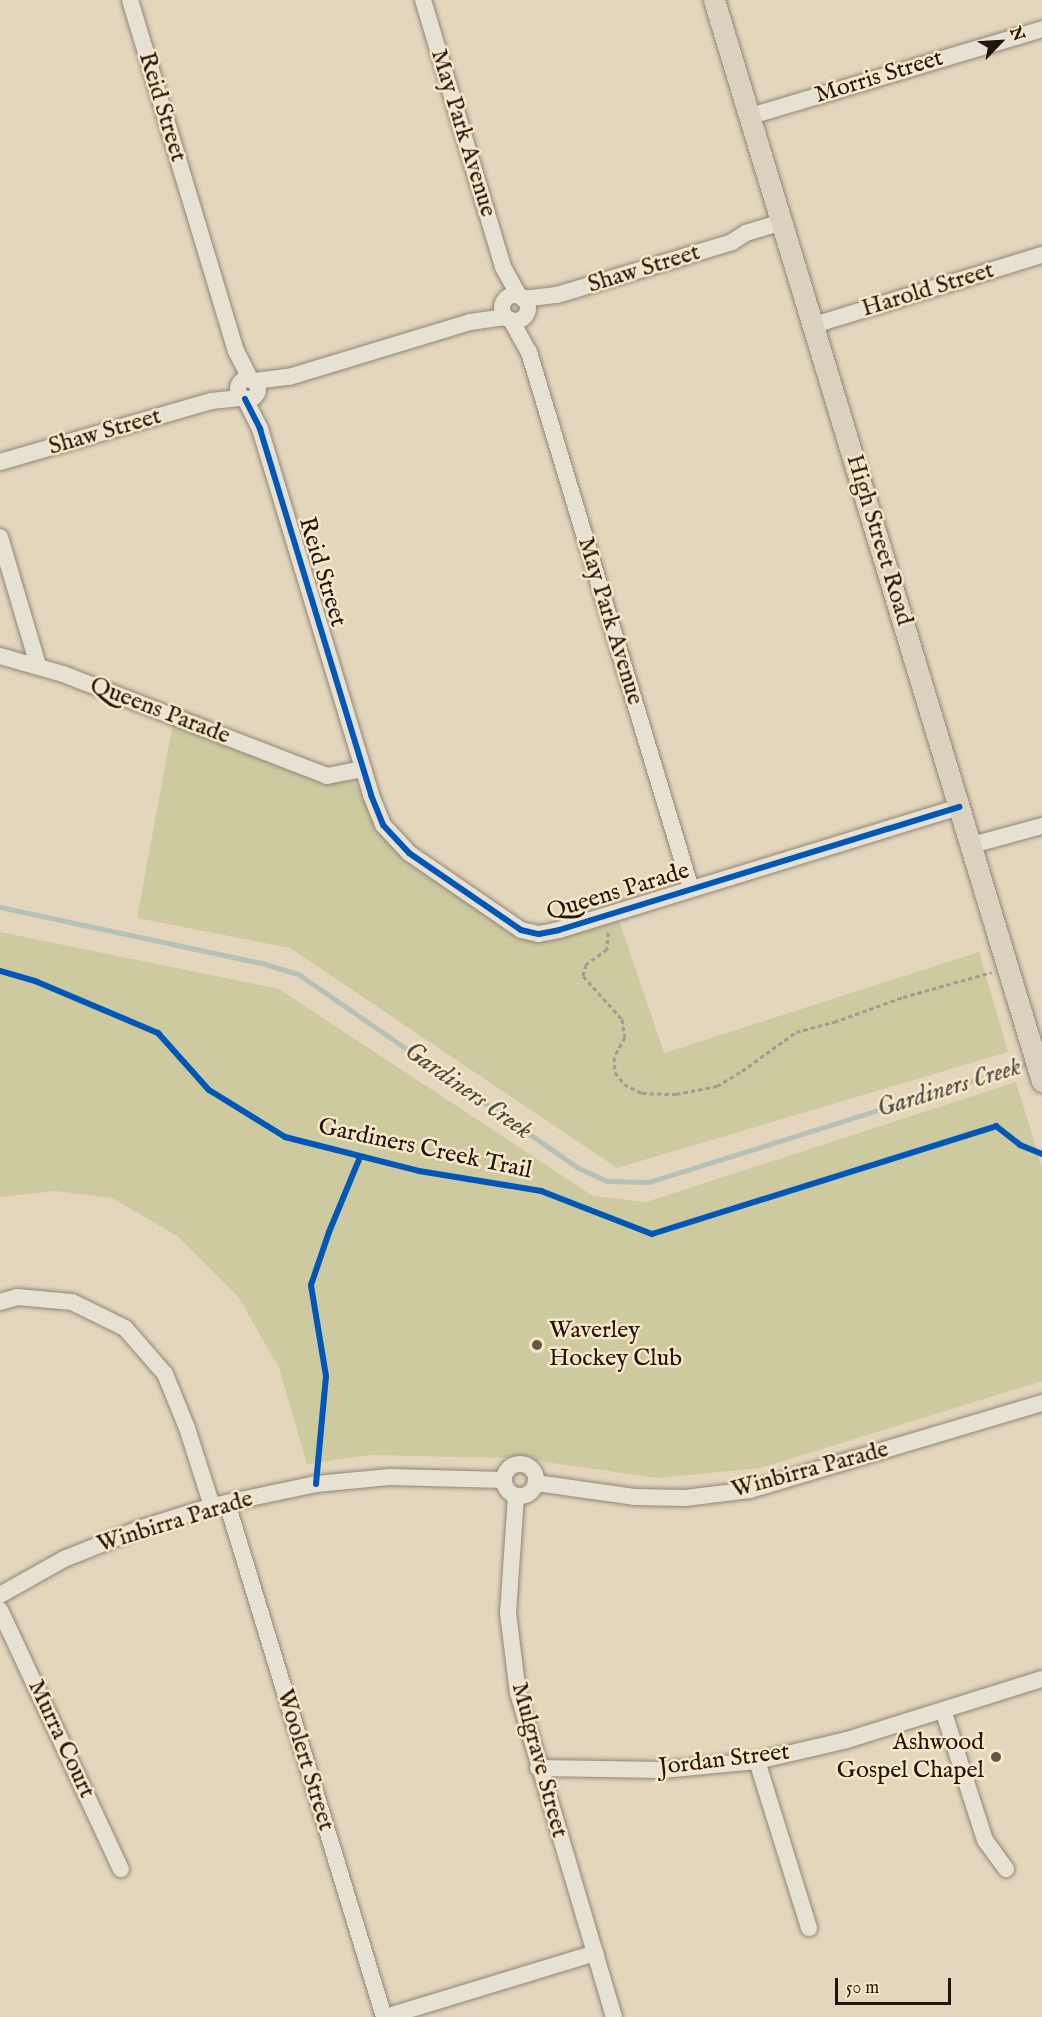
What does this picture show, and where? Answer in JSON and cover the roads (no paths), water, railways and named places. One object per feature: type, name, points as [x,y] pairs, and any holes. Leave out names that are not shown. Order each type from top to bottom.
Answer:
[{"type":"main road","name":"High Street Road","points":[[714,0],[1042,1081]]},
{"type":"street","name":"Reid Street","points":[[130,0],[361,763]]},
{"type":"street","name":"May Park Avenue","points":[[423,0],[691,889]]},
{"type":"street","name":"Morris Street","points":[[750,116],[1042,29]]},
{"type":"street","name":"Shaw Street","points":[[0,462],[211,401],[732,242],[746,233],[784,227]]},
{"type":"street","name":"Harold Street","points":[[814,325],[1042,255]]},
{"type":"street","points":[[0,537],[38,665]]},
{"type":"street","name":"Queens Parade","points":[[0,656],[38,665],[334,776],[361,763],[377,812],[399,845],[511,924],[521,930],[539,934],[960,807]]},
{"type":"street","points":[[972,845],[1042,826]]},
{"type":"street","name":"Woolert Street","points":[[0,1302],[17,1297],[72,1302],[125,1328],[165,1374],[219,1504],[384,2017]]},
{"type":"street","name":"Winbirra Parade","points":[[536,1483],[634,1497],[685,1498],[750,1490],[1042,1403]]},
{"type":"street","points":[[519,1464],[530,1467],[534,1471],[536,1483],[531,1492],[516,1496],[508,1490],[504,1480],[508,1469],[519,1464]]},
{"type":"street","name":"Winbirra Parade","points":[[0,1595],[64,1558],[139,1529],[219,1504],[316,1484],[390,1478],[504,1480]]},
{"type":"street","name":"Mulgrave Street","points":[[516,1496],[508,1613],[518,1693],[538,1768],[615,2017]]},
{"type":"street","name":"Murra Court","points":[[0,1610],[121,1869]]},
{"type":"street","name":"Jordan Street","points":[[538,1768],[663,1770],[757,1761],[847,1740],[1042,1679]]},
{"type":"street","points":[[943,1710],[985,1840],[1006,1869]]},
{"type":"street","points":[[757,1761],[808,1928]]},
{"type":"street","points":[[384,2017],[595,1953]]},
{"type":"waterway","name":"Gardiners Creek","points":[[0,907],[265,964],[300,975],[577,1167],[607,1181],[649,1182],[1031,1062]]},
{"type":"place","name":"Waverley Hockey Club","points":[[537,1345]]},
{"type":"place","name":"Ashwood Gospel Chapel","points":[[996,1757]]}]
